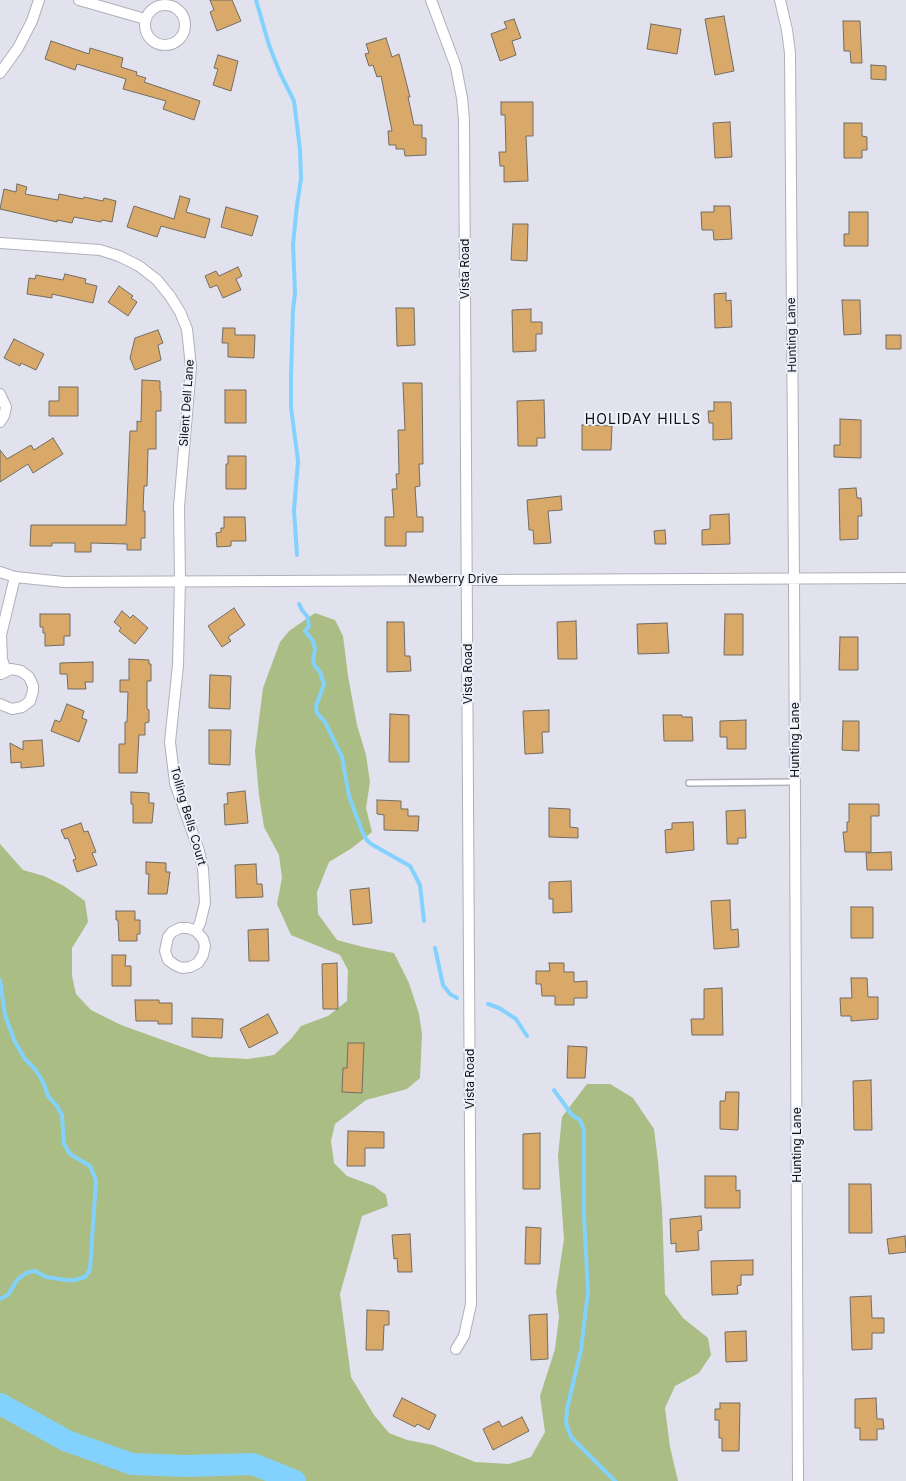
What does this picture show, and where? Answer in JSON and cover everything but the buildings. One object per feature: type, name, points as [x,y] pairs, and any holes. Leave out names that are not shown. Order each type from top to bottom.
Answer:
[{"type":"street","points":[[0,73],[18,48],[32,21],[39,0]]},
{"type":"street","points":[[79,0],[146,19]]},
{"type":"street","name":"Vista Road","points":[[430,0],[456,67],[464,120],[471,1304],[464,1336],[456,1349]]},
{"type":"street","name":"Hunting Lane","points":[[780,0],[790,53],[798,1481]]},
{"type":"street","points":[[162,4],[173,6],[182,14],[186,21],[185,30],[181,38],[175,43],[168,45],[159,44],[152,41],[148,35],[145,27],[146,19],[149,12],[157,6],[162,4]]},
{"type":"street","name":"Silent Dell Lane","points":[[0,243],[100,250],[119,256],[139,266],[157,280],[180,312],[187,329],[191,367],[180,491],[180,580]]},
{"type":"street","points":[[0,394],[6,406],[4,416],[0,422]]},
{"type":"street","name":"Newberry Drive","points":[[0,572],[15,577],[64,582],[906,578]]},
{"type":"street","points":[[0,704],[12,709],[22,707],[30,701],[33,691],[32,681],[25,673],[16,670],[3,673],[2,635],[15,577]]},
{"type":"street","name":"Tolling Bells Court","points":[[180,580],[178,665],[170,742],[175,783],[199,851],[203,869],[205,903],[196,931]]},
{"type":"lane","points":[[689,783],[795,782]]},
{"type":"green space","points":[[315,613],[335,620],[343,636],[357,725],[366,755],[370,782],[366,808],[372,832],[352,848],[329,862],[317,892],[318,914],[337,940],[394,953],[409,983],[419,1014],[422,1034],[420,1078],[407,1089],[366,1100],[335,1124],[331,1141],[334,1163],[347,1176],[374,1186],[386,1195],[388,1206],[362,1216],[340,1294],[351,1377],[374,1415],[389,1433],[407,1440],[433,1445],[475,1462],[509,1464],[531,1457],[545,1432],[540,1396],[555,1349],[559,1317],[556,1292],[564,1239],[558,1156],[562,1117],[587,1084],[610,1084],[633,1098],[654,1129],[662,1209],[665,1294],[683,1318],[708,1338],[711,1355],[699,1373],[675,1386],[665,1408],[670,1447],[678,1481],[0,1481],[0,844],[23,870],[44,876],[64,886],[85,901],[88,922],[72,948],[72,976],[76,994],[91,1010],[121,1025],[210,1057],[248,1059],[274,1055],[291,1039],[301,1026],[328,1016],[347,1001],[348,970],[340,955],[291,935],[277,904],[282,878],[279,855],[264,827],[255,751],[263,688],[280,642],[289,631]]},
{"type":"waterway","points":[[256,0],[269,45],[294,101],[300,150],[301,179],[293,244],[295,294],[291,377],[291,407],[298,461],[294,510],[297,555]]},
{"type":"waterway","points":[[299,604],[307,616],[309,626],[305,631],[313,641],[315,649],[313,661],[320,672],[324,684],[316,706],[317,713],[325,722],[342,757],[349,796],[362,831],[371,844],[410,866],[420,885],[424,921]]},
{"type":"waterway","points":[[435,948],[443,985],[450,994],[457,998]]},
{"type":"waterway","points":[[0,980],[5,1015],[15,1042],[25,1059],[35,1069],[44,1084],[48,1096],[62,1115],[64,1144],[70,1154],[90,1166],[96,1180],[90,1270],[85,1277],[66,1280],[46,1277],[35,1271],[26,1273],[17,1280],[8,1295],[0,1299]]},
{"type":"waterway","points":[[488,1004],[499,1008],[516,1019],[527,1036]]},
{"type":"waterway","points":[[554,1090],[572,1115],[580,1120],[584,1130],[584,1215],[588,1292],[581,1350],[567,1409],[566,1423],[571,1437],[615,1481]]},
{"type":"waterway","points":[[0,1404],[67,1441],[132,1464],[187,1466],[253,1464],[295,1481]]},
{"type":"district","name":"HOLIDAY HILLS","points":[[643,420]]}]
